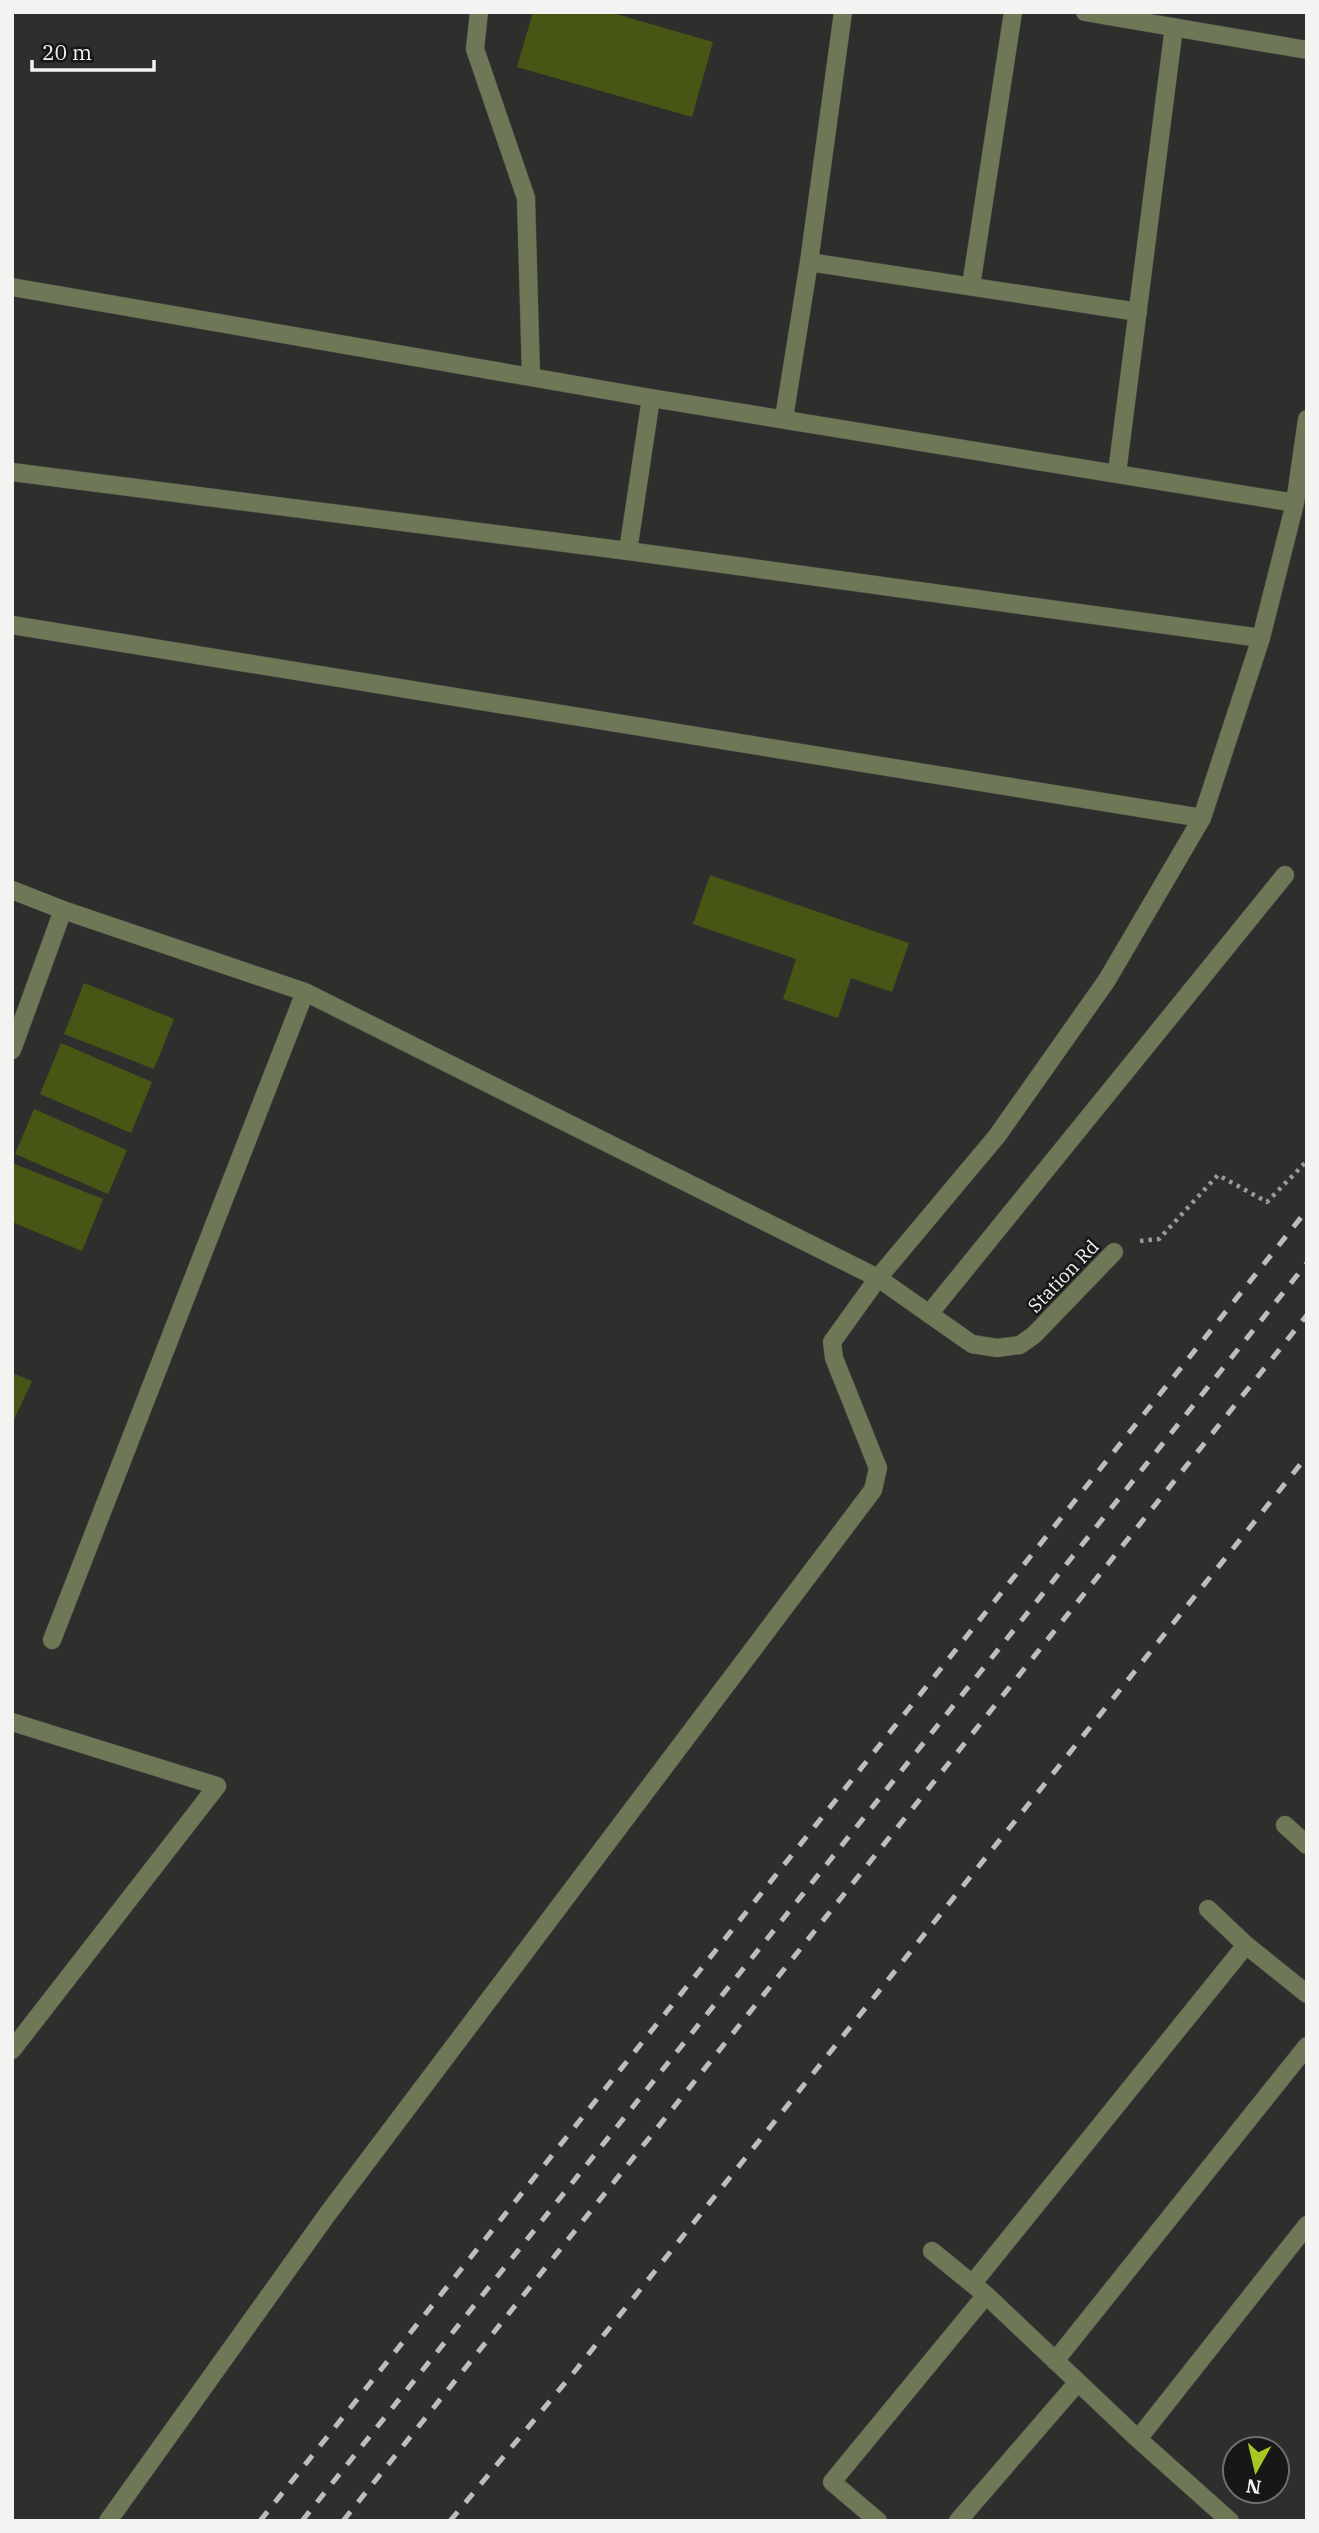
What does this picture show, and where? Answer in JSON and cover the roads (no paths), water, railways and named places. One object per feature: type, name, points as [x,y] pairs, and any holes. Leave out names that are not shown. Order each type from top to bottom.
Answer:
[{"type":"street","points":[[479,12],[475,49],[526,198],[531,375]]},
{"type":"street","points":[[784,418],[809,262],[843,12]]},
{"type":"street","points":[[971,286],[1013,12]]},
{"type":"street","points":[[1085,12],[1307,50]]},
{"type":"street","points":[[1117,472],[1174,27]]},
{"type":"street","points":[[809,262],[1138,312]]},
{"type":"street","points":[[12,287],[652,398],[1295,503]]},
{"type":"street","points":[[628,551],[652,398]]},
{"type":"street","points":[[108,2521],[329,2212],[873,1490],[878,1468],[834,1358],[832,1342],[877,1278],[997,1136],[1107,980],[1202,818],[1261,638],[1295,503],[1307,419]]},
{"type":"street","points":[[12,472],[628,551],[1261,638]]},
{"type":"street","points":[[12,625],[1202,818]]},
{"type":"street","points":[[929,1314],[1284,875]]},
{"type":"street","name":"Station Rd","points":[[12,890],[304,992],[877,1278],[972,1344],[997,1348],[1020,1345],[1034,1335],[1114,1252]]},
{"type":"street","points":[[12,1050],[63,910]]},
{"type":"street","points":[[52,1640],[304,992]]},
{"type":"street","points":[[12,1722],[217,1786],[12,2050]]},
{"type":"street","points":[[1285,1825],[1307,1845]]},
{"type":"street","points":[[1208,1909],[1245,1945],[1307,1994]]},
{"type":"street","points":[[878,2521],[832,2482],[1245,1945]]},
{"type":"street","points":[[1055,2361],[1307,2046]]},
{"type":"street","points":[[1138,2439],[1307,2225]]},
{"type":"street","points":[[932,2251],[979,2289],[1138,2439],[1230,2521]]},
{"type":"street","points":[[958,2521],[1078,2382]]},
{"type":"railway","points":[[260,2521],[1307,1210]]},
{"type":"railway","points":[[302,2521],[1307,1263]]},
{"type":"railway","points":[[343,2521],[1307,1315]]},
{"type":"railway","points":[[450,2521],[575,2371],[1307,1456]]}]
